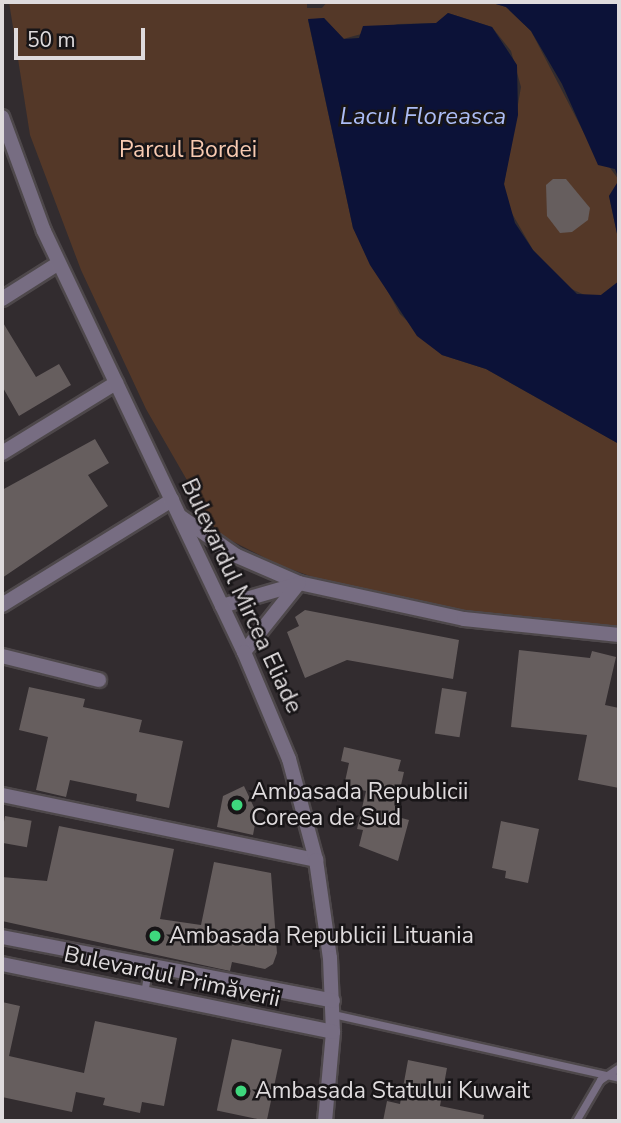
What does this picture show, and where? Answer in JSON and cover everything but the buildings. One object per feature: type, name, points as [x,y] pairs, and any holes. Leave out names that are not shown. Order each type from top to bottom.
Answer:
[{"type":"street","name":"Bulevardul Mircea Eliade","points":[[2,117],[5,149],[244,652],[289,760],[316,860],[333,1007],[325,1121]]},
{"type":"street","points":[[2,299],[59,263]]},
{"type":"street","points":[[2,453],[116,383]]},
{"type":"street","points":[[2,605],[172,500]]},
{"type":"street","points":[[181,517],[237,556],[299,583],[464,619],[619,635]]},
{"type":"street","points":[[222,606],[299,583]]},
{"type":"street","points":[[244,652],[299,583]]},
{"type":"street","points":[[2,656],[99,680]]},
{"type":"street","points":[[2,795],[316,860]]},
{"type":"street","name":"Bulevardul Primăverii","points":[[2,937],[333,1007]]},
{"type":"street","name":"Bulevardul Primăverii","points":[[2,964],[333,1032]]},
{"type":"lane","points":[[144,995],[149,967]]},
{"type":"lane","points":[[333,1007],[610,1073],[619,1078]]},
{"type":"lane","points":[[576,1121],[600,1080],[619,1067]]},
{"type":"green space","name":"Parcul Bordei","points":[[9,2],[307,2],[307,8],[322,8],[327,2],[489,2],[506,7],[531,31],[584,133],[619,180],[609,196],[619,243],[619,281],[601,295],[589,297],[567,287],[533,250],[506,203],[504,184],[521,87],[511,51],[492,27],[448,13],[437,23],[398,24],[343,39],[324,18],[308,20],[353,228],[400,314],[442,355],[486,369],[619,444],[619,629],[537,625],[338,586],[279,565],[218,534],[146,409],[81,270],[30,135]]},
{"type":"water","name":"Lacul Floreasca","points":[[489,2],[619,2],[619,180],[615,169],[598,165],[562,84],[531,31],[506,7]]},
{"type":"water","name":"Lacul Floreasca","points":[[448,13],[492,27],[517,65],[518,115],[504,184],[515,223],[533,250],[577,294],[601,295],[619,281],[619,444],[486,369],[442,355],[417,336],[370,265],[353,228],[308,19],[324,18],[344,39],[359,38],[363,26],[436,23]]},
{"type":"water","points":[[619,180],[619,243],[609,196]]},
{"type":"place","name":"Ambasada Republicii Coreea de Sud","points":[[237,805]]},
{"type":"place","name":"Ambasada Republicii Lituania","points":[[155,936]]},
{"type":"place","name":"Ambasada Statului Kuwait","points":[[241,1091]]}]
